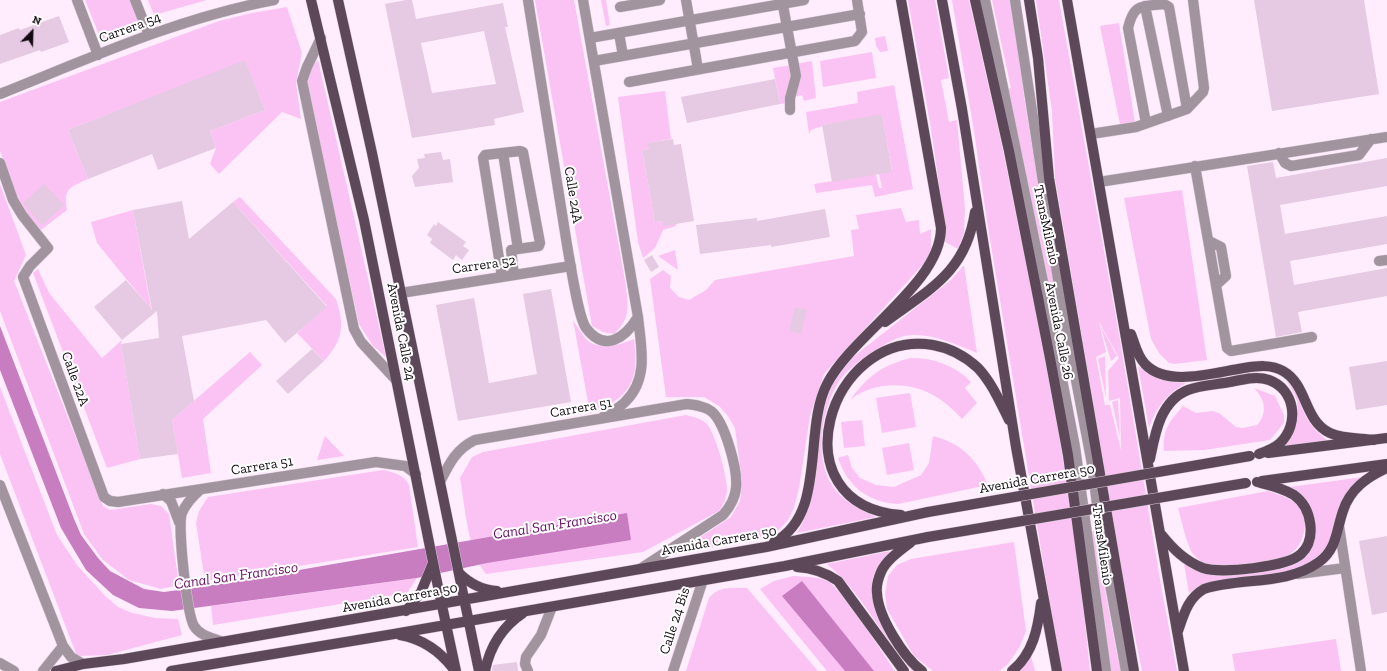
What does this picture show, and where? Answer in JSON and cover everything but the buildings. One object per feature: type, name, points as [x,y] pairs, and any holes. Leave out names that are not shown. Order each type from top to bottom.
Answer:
[{"type":"main road","name":"Avenida Calle 24","points":[[311,0],[364,220],[456,671]]},
{"type":"main road","name":"Avenida Calle 24","points":[[338,0],[401,293],[479,671]]},
{"type":"main road","points":[[766,547],[788,533],[800,517],[808,488],[820,402],[822,394],[832,376],[841,363],[918,279],[936,252],[941,235],[901,0]]},
{"type":"main road","points":[[942,0],[962,109],[1013,428],[1057,671]]},
{"type":"main road","name":"Avenida Calle 26","points":[[975,0],[1009,151],[1052,366],[1068,455],[1097,671]]},
{"type":"main road","name":"Avenida Calle 26","points":[[1029,0],[1038,58],[1049,178],[1134,671]]},
{"type":"main road","points":[[1067,0],[1121,302],[1184,671]]},
{"type":"main road","points":[[866,337],[948,274],[961,254],[970,236],[976,204]]},
{"type":"main road","points":[[1121,302],[1139,356],[1144,364],[1156,373],[1180,378],[1255,367],[1276,368],[1294,380],[1311,416],[1322,429],[1338,436],[1374,440]]},
{"type":"main road","points":[[909,516],[883,512],[857,501],[844,491],[833,474],[828,456],[827,436],[829,418],[841,393],[858,371],[887,351],[904,345],[923,344],[941,347],[956,352],[971,362],[985,377],[1013,428]]},
{"type":"main road","points":[[1149,465],[1159,420],[1175,398],[1180,394],[1196,388],[1255,378],[1268,380],[1278,385],[1290,397],[1293,407],[1292,419],[1286,436],[1275,447],[1255,455]]},
{"type":"main road","name":"Avenida Carrera 50","points":[[56,671],[83,664],[442,605],[507,592],[766,547],[928,512],[1255,455],[1387,438]]},
{"type":"main road","points":[[171,671],[525,612],[785,566],[928,537],[1246,483],[1387,464]]},
{"type":"main road","points":[[1177,632],[1189,603],[1195,594],[1204,589],[1296,575],[1320,562],[1329,553],[1336,539],[1346,504],[1359,485],[1368,478],[1387,468]]},
{"type":"main road","points":[[1161,534],[1172,548],[1187,560],[1210,570],[1253,568],[1293,560],[1305,550],[1309,541],[1310,524],[1307,512],[1294,495],[1281,489],[1257,482]]},
{"type":"main road","points":[[913,540],[891,559],[882,570],[878,582],[877,593],[879,605],[894,635],[909,659],[922,671]]},
{"type":"main road","points":[[406,611],[417,599],[433,563]]},
{"type":"main road","points":[[785,566],[819,570],[838,581],[904,671]]},
{"type":"main road","points":[[459,573],[466,580],[481,589],[507,592]]},
{"type":"main road","points":[[1012,671],[1026,656],[1033,642],[1043,593]]},
{"type":"main road","points":[[485,671],[489,655],[501,633],[508,625],[525,612]]},
{"type":"main road","points":[[394,634],[415,639],[429,646],[442,656],[456,671]]},
{"type":"street","points":[[77,0],[98,54]]},
{"type":"street","points":[[136,0],[149,35]]},
{"type":"street","name":"Carrera 54","points":[[0,94],[149,35],[211,15],[274,0]]},
{"type":"street","name":"Calle 24A","points":[[528,0],[571,266],[585,327],[594,336],[606,341],[620,338],[630,330],[638,317]]},
{"type":"street","points":[[583,0],[638,317],[643,360],[638,382],[626,402],[600,419]]},
{"type":"street","points":[[620,7],[660,0]]},
{"type":"street","points":[[686,0],[698,69]]},
{"type":"street","points":[[590,38],[783,2],[804,0]]},
{"type":"street","points":[[629,82],[858,39],[862,32],[857,0]]},
{"type":"street","name":"TransMilenio","points":[[985,0],[1047,300],[1075,447],[1106,671]]},
{"type":"street","name":"TransMilenio","points":[[1014,0],[1062,304],[1092,464],[1100,530],[1126,671]]},
{"type":"street","points":[[1091,134],[1136,127],[1187,109],[1203,92],[1204,88],[1193,0]]},
{"type":"street","points":[[783,2],[797,80],[790,98],[790,110]]},
{"type":"street","points":[[1146,123],[1128,28],[1133,11],[1145,6],[1164,4],[1169,7],[1187,109]]},
{"type":"street","points":[[1145,6],[1168,116]]},
{"type":"street","points":[[594,61],[860,14]]},
{"type":"street","points":[[619,33],[623,56]]},
{"type":"street","points":[[321,38],[307,66],[302,81],[354,329],[361,342],[396,380]]},
{"type":"street","points":[[1099,182],[1387,137]]},
{"type":"street","points":[[1280,153],[1285,163],[1291,166],[1359,156],[1370,139]]},
{"type":"street","points":[[498,251],[539,246],[540,243],[523,152],[520,151],[485,156],[483,158],[502,277]]},
{"type":"street","points":[[503,153],[515,249],[514,275]]},
{"type":"street","name":"Calle 22A","points":[[0,163],[13,200],[22,215],[48,248],[30,266],[23,277],[104,497],[110,501]]},
{"type":"street","points":[[1195,166],[1228,350],[1312,337]]},
{"type":"street","name":"Carrera 52","points":[[401,293],[571,266]]},
{"type":"street","name":"Carrera 51","points":[[440,482],[450,460],[460,448],[475,440],[687,404],[701,406],[711,411],[725,430],[736,480],[734,498],[730,508],[723,515],[640,569]]},
{"type":"street","name":"Carrera 51","points":[[110,501],[118,502],[376,462],[405,466],[416,474]]},
{"type":"street","points":[[0,485],[63,646],[71,657],[83,664]]},
{"type":"street","points":[[179,524],[181,514],[186,505],[192,496],[201,489]]},
{"type":"street","points":[[163,494],[171,501],[179,524],[185,581],[193,624],[199,631],[223,642]]},
{"type":"street","points":[[1339,526],[1361,671]]},
{"type":"street","points":[[1296,575],[1345,568]]},
{"type":"street","name":"Calle 24 Bis","points":[[673,671],[703,580]]},
{"type":"street","points":[[528,671],[525,664],[526,657],[540,635],[552,607]]},
{"type":"street","points":[[43,671],[63,646]]},
{"type":"street","points":[[0,662],[14,671]]},
{"type":"shaded area","points":[[85,0],[130,0],[141,27],[102,42]]},
{"type":"shaded area","points":[[148,0],[207,0],[154,15]]},
{"type":"shaded area","points":[[535,0],[574,0],[626,286],[628,306],[626,317],[614,334],[603,332],[592,326]]},
{"type":"shaded area","points":[[601,0],[606,0],[610,25],[606,26]]},
{"type":"shaded area","points":[[908,0],[935,0],[949,78],[941,80],[949,122],[957,120],[965,209],[964,233],[958,249],[945,242],[945,225],[931,129]]},
{"type":"shaded area","points":[[952,0],[969,0],[1002,146],[1043,347],[1060,441],[1078,554],[1090,671],[1061,671]]},
{"type":"shaded area","points":[[992,0],[1011,0],[1025,103],[1059,310],[1054,312],[1006,89],[1011,88]]},
{"type":"shaded area","points":[[1036,0],[1059,0],[1177,671],[1142,671],[1123,579],[1055,178],[1052,111]],"holes":[[[1099,322],[1119,358],[1108,371],[1109,401],[1120,398],[1121,450],[1110,405],[1105,405],[1096,357],[1106,352]]]},
{"type":"shaded area","points":[[287,7],[302,53],[296,83],[301,119],[282,112],[219,174],[210,164],[216,148],[210,131],[265,110],[245,61],[68,130],[88,179],[69,189],[66,197],[67,210],[41,230],[19,205],[0,151],[0,102],[219,21]]},
{"type":"shaded area","points":[[1119,23],[1135,123],[1120,124],[1100,26]]},
{"type":"shaded area","points":[[885,36],[888,51],[880,52],[876,46],[875,38]]},
{"type":"shaded area","points":[[872,52],[876,78],[823,87],[820,61]]},
{"type":"shaded area","points":[[318,60],[386,357],[373,346],[359,324],[306,83],[310,69]]},
{"type":"shaded area","points":[[812,61],[816,98],[804,101],[802,95],[794,97],[795,64]]},
{"type":"shaded area","points":[[791,65],[793,73],[788,103],[780,104],[773,68]]},
{"type":"shaded area","points":[[894,85],[913,189],[875,197],[872,185],[816,193],[814,184],[876,174],[879,188],[882,188],[879,174],[892,171],[882,115],[822,125],[811,130],[809,134],[806,112],[858,103],[857,92]]},
{"type":"shaded area","points":[[665,91],[671,139],[648,143],[649,149],[642,150],[655,222],[663,221],[676,224],[676,226],[663,230],[655,248],[643,258],[638,242],[618,97]]},
{"type":"shaded area","points":[[0,184],[26,255],[14,281],[103,506],[110,510],[151,504],[161,506],[169,514],[179,585],[161,589],[129,580],[103,560],[84,534],[0,311]]},
{"type":"shaded area","points":[[1182,190],[1207,360],[1175,364],[1169,363],[1159,353],[1151,339],[1124,198]]},
{"type":"shaded area","points":[[240,197],[336,299],[341,317],[339,339],[324,361],[297,333],[327,306],[233,202]]},
{"type":"shaded area","points":[[901,208],[906,222],[919,220],[920,234],[931,229],[931,249],[926,261],[824,374],[810,416],[799,488],[794,508],[788,520],[779,530],[766,538],[674,554],[731,517],[740,501],[742,482],[735,428],[728,416],[719,406],[704,397],[666,397],[650,279],[663,270],[671,276],[670,288],[679,297],[689,300],[706,290],[715,280],[854,256],[851,230],[859,229],[856,215]]},
{"type":"shaded area","points":[[133,210],[151,308],[154,313],[97,243],[91,222]]},
{"type":"shaded area","points":[[675,250],[678,270],[658,256]]},
{"type":"shaded area","points":[[964,265],[977,353],[940,339],[920,335],[901,337],[863,358],[845,374],[837,385],[826,412],[822,444],[826,473],[832,485],[841,496],[857,508],[876,517],[797,533],[806,516],[812,492],[823,413],[835,380],[853,357],[951,280]]},
{"type":"shaded area","points":[[38,269],[49,293],[102,358],[122,340],[121,344],[140,459],[107,468],[33,273]]},
{"type":"shaded area","points":[[573,320],[586,339],[596,345],[616,345],[634,339],[635,366],[633,377],[629,386],[615,401],[590,413]]},
{"type":"shaded area","points":[[1100,325],[1117,356],[1111,361]]},
{"type":"shaded area","points":[[0,326],[81,535],[110,571],[144,589],[164,592],[207,586],[627,513],[631,540],[487,563],[417,578],[172,611],[139,608],[113,595],[86,570],[61,528],[0,370]]},
{"type":"shaded area","points":[[250,352],[262,365],[203,419],[211,473],[182,478],[172,420]]},
{"type":"shaded area","points":[[1105,356],[1106,398],[1098,359]]},
{"type":"shaded area","points":[[911,358],[936,361],[958,371],[971,382],[965,388],[977,403],[962,419],[940,399],[931,394],[900,385],[889,385],[868,390],[850,400],[863,384],[876,373],[892,364]]},
{"type":"shaded area","points":[[1138,366],[1160,379],[1186,383],[1179,387],[1163,402],[1155,414],[1149,428]]},
{"type":"shaded area","points":[[1285,378],[1294,389],[1310,423],[1317,432],[1328,441],[1281,448],[1295,427],[1298,408],[1296,398]]},
{"type":"shaded area","points":[[0,387],[57,535],[77,565],[105,596],[118,607],[132,613],[155,618],[178,619],[182,635],[107,655],[77,656],[0,454]]},
{"type":"shaded area","points":[[1254,388],[1275,396],[1284,415],[1284,423],[1270,440],[1204,450],[1164,451],[1164,437],[1168,426],[1183,406],[1196,413],[1213,411],[1219,413],[1236,427],[1243,428],[1257,425],[1263,416],[1264,406],[1261,397]]},
{"type":"shaded area","points":[[910,393],[916,427],[882,433],[876,398]]},
{"type":"shaded area","points":[[1118,400],[1120,438],[1112,402]]},
{"type":"shaded area","points":[[686,415],[706,423],[710,428],[717,445],[727,485],[726,497],[719,511],[643,552],[486,574],[480,565],[471,542],[460,478],[472,457],[483,452]]},
{"type":"shaded area","points":[[862,420],[865,446],[844,448],[841,422]]},
{"type":"shaded area","points":[[325,436],[344,456],[317,460]]},
{"type":"shaded area","points":[[933,436],[952,443],[967,453],[979,467],[988,485],[898,504],[887,503],[868,496],[853,485],[842,468],[838,458],[848,455],[852,468],[860,478],[876,485],[894,487],[921,475],[929,463]]},
{"type":"shaded area","points":[[909,443],[914,470],[887,475],[882,448]]},
{"type":"shaded area","points":[[383,470],[401,476],[409,485],[418,547],[205,581],[196,523],[199,511],[208,497]]},
{"type":"shaded area","points":[[1363,477],[1344,497],[1337,512],[1329,543],[1319,555],[1307,564],[1294,570],[1280,573],[1219,580],[1203,585],[1189,593],[1184,564],[1192,569],[1202,572],[1237,572],[1264,571],[1288,567],[1297,563],[1302,559],[1307,550],[1314,532],[1315,523],[1310,506],[1304,497],[1290,487]]},
{"type":"shaded area","points":[[1268,491],[1286,497],[1294,502],[1303,513],[1305,520],[1304,533],[1295,550],[1290,554],[1274,560],[1238,566],[1216,566],[1207,564],[1193,554],[1186,538],[1178,508]]},
{"type":"shaded area","points":[[1094,531],[1121,671],[1110,671],[1087,532]]},
{"type":"shaded area","points":[[1014,542],[1026,631],[1019,648],[1008,664],[999,671],[933,671],[914,656],[887,609],[885,594],[888,576],[897,565],[911,559]]},
{"type":"shaded area","points":[[890,551],[874,574],[872,595],[875,607],[886,630],[918,671],[912,671],[901,658],[862,602],[840,576],[827,564]]},
{"type":"shaded area","points":[[793,576],[819,578],[827,581],[833,586],[851,607],[895,671],[827,671],[760,589],[774,581]]},
{"type":"shaded area","points":[[417,578],[407,593],[213,625],[211,606]]},
{"type":"shaded area","points":[[802,581],[874,671],[845,671],[782,596]]},
{"type":"shaded area","points":[[727,588],[747,588],[818,671],[686,671],[709,598],[714,593]]},
{"type":"shaded area","points":[[1336,639],[1341,671],[1235,671],[1232,654]]},
{"type":"shaded area","points":[[1031,656],[1035,671],[1017,671]]},
{"type":"water label","name":"Canal San Francisco","points":[[555,525]]},
{"type":"water label","name":"Canal San Francisco","points":[[236,576]]}]
